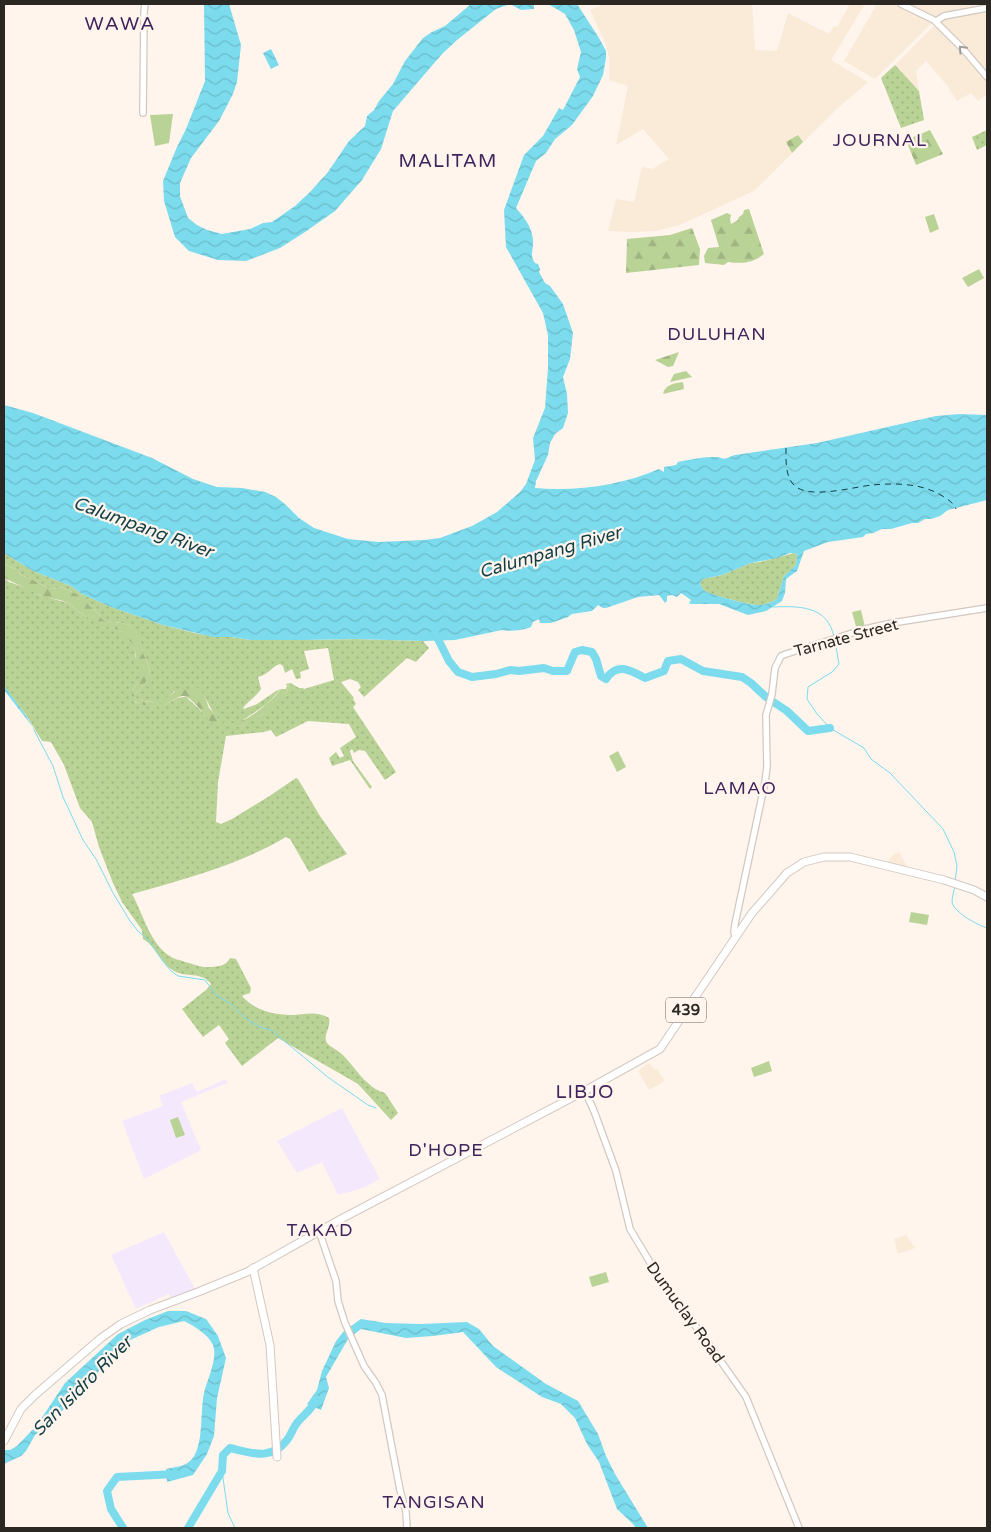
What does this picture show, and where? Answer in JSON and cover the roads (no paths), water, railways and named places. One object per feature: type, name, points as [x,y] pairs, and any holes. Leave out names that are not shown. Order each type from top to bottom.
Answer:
[{"type":"main road","name":"439","points":[[4,1442],[21,1410],[35,1395],[111,1330],[134,1317],[253,1268],[318,1231],[585,1091],[660,1049],[760,902],[783,877],[804,862],[832,856],[850,857],[949,882],[974,890],[987,897]]},
{"type":"main road","points":[[253,1268],[270,1345],[277,1457]]},
{"type":"street","points":[[143,113],[145,4]]},
{"type":"street","points":[[900,4],[936,21],[987,77]]},
{"type":"street","points":[[936,21],[944,16],[987,8]]},
{"type":"street","name":"Tarnate Street","points":[[735,937],[735,924],[765,782],[767,767],[766,715],[772,694],[773,673],[781,656],[839,637],[892,623],[987,608]]},
{"type":"street","name":"Dumuclay Road","points":[[585,1091],[594,1110],[616,1171],[630,1228],[663,1284],[701,1332],[746,1397],[799,1528]]},
{"type":"street","points":[[318,1231],[336,1281],[338,1301],[345,1323],[362,1362],[382,1395],[406,1512],[407,1528]]},
{"type":"water","points":[[204,4],[229,4],[241,45],[237,82],[219,121],[191,158],[180,183],[180,196],[188,218],[207,230],[222,234],[250,229],[263,223],[272,222],[295,206],[311,191],[328,172],[349,141],[365,126],[367,116],[374,110],[393,84],[405,61],[423,38],[445,26],[471,4],[510,4],[496,9],[457,40],[442,54],[393,111],[381,149],[362,180],[335,211],[280,248],[246,261],[218,260],[189,251],[175,237],[164,201],[163,181],[205,81]]},
{"type":"water","points":[[510,4],[534,4],[534,9],[521,10]]},
{"type":"water","name":"Calumpang River","points":[[548,4],[577,4],[606,51],[606,58],[603,75],[593,96],[572,125],[555,139],[546,153],[536,161],[516,208],[525,219],[531,231],[533,260],[538,264],[539,272],[545,283],[550,286],[563,304],[573,333],[570,359],[563,377],[567,394],[568,413],[563,428],[555,434],[550,443],[548,455],[536,481],[535,488],[566,489],[598,486],[645,475],[659,469],[664,472],[664,467],[676,465],[678,462],[708,457],[724,459],[735,455],[817,443],[936,416],[959,414],[987,415],[987,500],[948,510],[940,516],[925,519],[918,523],[882,529],[866,534],[863,537],[828,542],[804,551],[797,571],[786,579],[785,593],[782,601],[766,611],[748,615],[719,604],[691,604],[689,603],[691,600],[681,593],[677,597],[667,596],[665,603],[659,595],[638,597],[606,608],[598,605],[592,611],[572,614],[551,623],[540,623],[539,619],[533,622],[531,627],[524,629],[502,630],[455,640],[250,640],[232,637],[213,637],[163,625],[111,607],[82,594],[71,586],[33,571],[4,553],[4,405],[33,413],[152,458],[193,479],[217,487],[242,488],[265,492],[276,497],[299,518],[314,528],[348,539],[379,542],[440,538],[472,526],[497,512],[520,492],[526,484],[535,460],[533,438],[545,408],[548,335],[543,313],[506,247],[504,210],[524,155],[543,136],[559,108],[563,110],[580,77],[577,69],[581,52],[574,30],[565,14]],"holes":[[[794,553],[797,554],[796,565],[784,576],[777,599],[768,604],[755,605],[724,598],[707,592],[700,584],[703,579],[722,575],[751,563]]]},
{"type":"water","points":[[271,49],[279,65],[271,69],[263,53]]},
{"type":"water","points":[[4,686],[27,717],[35,730],[38,737],[32,726],[4,690]]},
{"type":"water","points":[[168,1311],[186,1311],[206,1319],[218,1336],[226,1358],[217,1398],[214,1436],[207,1454],[193,1475],[167,1482],[166,1469],[186,1464],[191,1460],[198,1447],[204,1393],[213,1363],[214,1351],[208,1337],[184,1321],[159,1327],[130,1340],[104,1365],[80,1395],[35,1435],[21,1456],[4,1464],[4,1450],[10,1450],[17,1446],[37,1425],[65,1383],[118,1334]]},
{"type":"water","points":[[361,1319],[386,1323],[421,1324],[467,1322],[479,1329],[493,1346],[546,1384],[578,1401],[598,1434],[615,1474],[648,1528],[636,1528],[617,1509],[599,1462],[587,1444],[575,1418],[561,1404],[542,1397],[496,1367],[463,1332],[406,1338],[361,1329],[348,1339],[326,1377],[329,1388],[321,1410],[307,1404],[317,1390],[322,1371],[336,1341],[344,1331]]},
{"type":"waterway","points":[[773,607],[802,608],[819,613],[831,626],[834,637]]},
{"type":"waterway","points":[[435,633],[449,661],[458,672],[472,677],[510,670],[519,671],[544,668],[553,671],[567,671],[575,652],[582,650],[592,652],[601,676],[606,679],[610,674],[619,669],[629,670],[645,678],[664,671],[668,661],[681,659],[703,671],[742,677],[787,711],[808,731],[830,728]]},
{"type":"waterway","points":[[835,641],[839,664],[832,672],[808,687],[807,699],[830,728],[864,748],[871,759],[890,773],[943,829],[954,852],[957,866],[955,882]]},
{"type":"waterway","points":[[34,730],[53,766],[63,797],[83,840],[96,859],[113,893],[130,921],[148,940],[171,971],[178,976],[205,980],[216,995],[231,1004],[245,1018],[260,1027],[271,1030],[329,1078],[368,1105],[376,1108]]},
{"type":"waterway","points":[[955,886],[952,902],[957,910],[967,918],[987,928]]},
{"type":"waterway","points":[[188,1528],[222,1471],[223,1455],[230,1448],[261,1454],[281,1447],[299,1420],[315,1403],[316,1399]]},
{"type":"waterway","points":[[222,1471],[228,1513],[235,1528]]},
{"type":"waterway","name":"San Isidro River","points":[[123,1528],[111,1509],[107,1491],[117,1477],[176,1474]]},
{"type":"district","name":"WAWA","points":[[120,23]]},
{"type":"district","name":"JOURNAL","points":[[880,140]]},
{"type":"district","name":"MALITAM","points":[[448,160]]},
{"type":"district","name":"DULUHAN","points":[[717,334]]},
{"type":"district","name":"LAMAO","points":[[740,788]]},
{"type":"district","name":"LIBJO","points":[[585,1091]]},
{"type":"district","name":"D'HOPE","points":[[446,1150]]},
{"type":"district","name":"TAKAD","points":[[320,1230]]},
{"type":"district","name":"TANGISAN","points":[[434,1502]]}]
